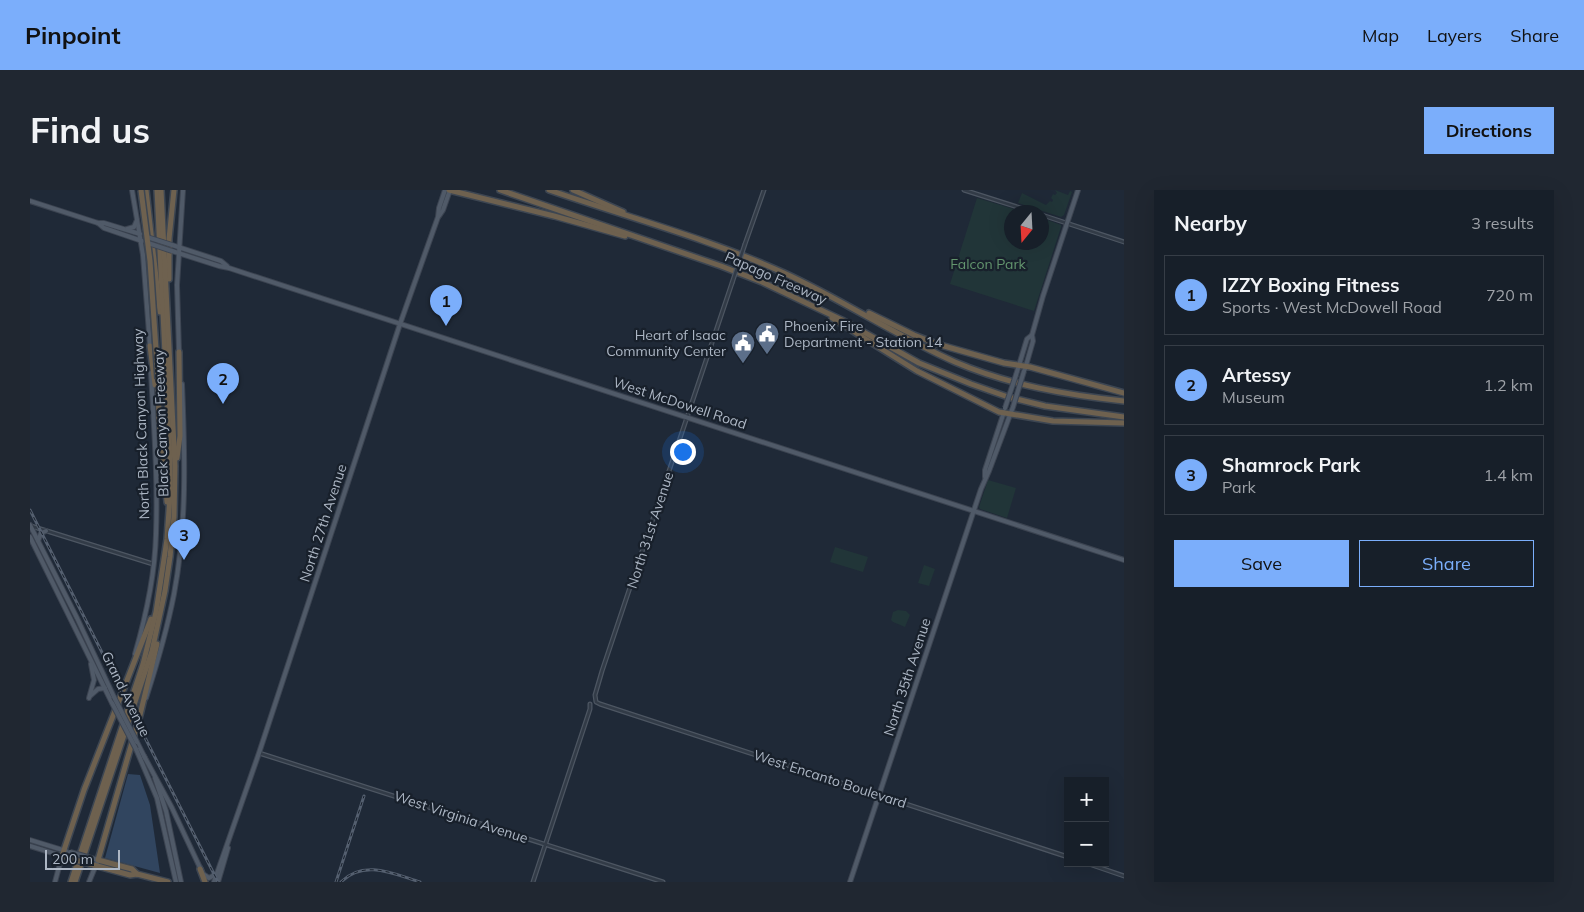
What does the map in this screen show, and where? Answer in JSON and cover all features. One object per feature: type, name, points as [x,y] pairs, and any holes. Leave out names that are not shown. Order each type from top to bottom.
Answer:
[{"type":"highway","points":[[141,190],[150,261],[159,419]]},
{"type":"highway","points":[[146,190],[160,312]]},
{"type":"highway","points":[[70,882],[149,641],[161,583],[167,539],[170,457],[156,190]]},
{"type":"highway","name":"Black Canyon Freeway","points":[[70,882],[136,673],[151,619],[162,559],[167,502],[167,453],[156,190]]},
{"type":"highway","name":"Black Canyon Freeway","points":[[75,882],[147,666],[168,576],[173,530],[175,466],[161,190]]},
{"type":"highway","points":[[168,319],[169,239],[175,190]]},
{"type":"highway","points":[[450,190],[655,243]]},
{"type":"highway","name":"Papago Freeway","points":[[500,190],[762,282],[809,303],[919,362],[983,388],[1008,397],[1045,406],[1124,417]]},
{"type":"highway","name":"Papago Freeway","points":[[549,190],[749,258],[816,289],[922,346],[981,372],[1053,391],[1124,401]]},
{"type":"highway","points":[[573,190],[644,222]]},
{"type":"highway","points":[[816,289],[928,341],[1018,368],[1124,393]]},
{"type":"highway","points":[[809,303],[917,371],[956,391],[1004,410],[1053,421],[1124,424]]},
{"type":"highway","points":[[150,346],[167,502]]},
{"type":"highway","points":[[175,466],[180,436],[179,352]]},
{"type":"highway","points":[[97,863],[111,821],[118,787],[140,715],[156,647],[161,611]]},
{"type":"highway","points":[[122,697],[151,619]]},
{"type":"highway","name":"North Black Canyon Highway","points":[[62,856],[84,790],[122,697]]},
{"type":"highway","points":[[62,856],[69,855],[130,875],[137,874],[168,882]]},
{"type":"highway","points":[[200,869],[205,882]]},
{"type":"main road","name":"North Black Canyon Highway","points":[[122,697],[142,624],[156,536],[157,483],[150,346],[145,274],[138,218],[132,190]]},
{"type":"main road","points":[[140,715],[156,667],[170,615],[182,536],[185,452],[177,285],[183,190]]},
{"type":"main road","name":"North 27th Avenue","points":[[438,217],[438,208],[445,190]]},
{"type":"main road","name":"North 27th Avenue","points":[[214,882],[259,753],[400,324],[438,217],[443,210],[450,190]]},
{"type":"main road","name":"North 35th Avenue","points":[[985,479],[985,470],[1004,410],[1028,339],[1032,335],[1078,190]]},
{"type":"main road","name":"West McDowell Road","points":[[30,201],[98,223],[104,223],[140,234],[221,262],[229,268]]},
{"type":"main road","points":[[124,229],[134,227],[138,218]]},
{"type":"main road","name":"West McDowell Road","points":[[98,223],[104,228],[191,258],[229,268],[1124,560]]},
{"type":"main road","points":[[178,268],[182,260],[191,258]]},
{"type":"main road","name":"North 35th Avenue","points":[[850,882],[985,479],[1012,413],[1033,341],[1032,335]]},
{"type":"main road","name":"Grand Avenue","points":[[30,526],[82,627],[144,756],[165,805],[176,882]]},
{"type":"main road","points":[[38,541],[41,533],[46,530]]},
{"type":"main road","name":"Grand Avenue","points":[[30,537],[152,782],[181,882]]},
{"type":"main road","points":[[90,657],[94,680],[89,698],[98,689],[105,688]]},
{"type":"main road","points":[[144,756],[177,816],[204,876],[208,878],[217,872]]},
{"type":"main road","name":"North 27th Avenue","points":[[218,882],[231,836]]},
{"type":"main road","points":[[30,840],[64,850],[69,855]]},
{"type":"main road","points":[[30,846],[62,856]]},
{"type":"main road","name":"North Black Canyon Highway","points":[[55,882],[62,856]]},
{"type":"main road","points":[[89,882],[97,863]]},
{"type":"street","name":"North 31st Avenue","points":[[595,699],[602,671],[686,417],[764,190]]},
{"type":"street","points":[[964,190],[1011,205]]},
{"type":"street","points":[[1049,218],[1124,242]]},
{"type":"street","points":[[30,526],[153,564]]},
{"type":"street","name":"West Encanto Boulevard","points":[[595,699],[600,704],[1064,856]]},
{"type":"street","points":[[533,882],[589,713],[590,704]]},
{"type":"street","name":"West Virginia Avenue","points":[[259,753],[663,882]]},
{"type":"street","points":[[1098,867],[1124,876]]},
{"type":"green space","points":[[1055,190],[1068,195],[1070,191],[1072,192],[1064,215],[1061,217],[1049,213],[1049,205],[1046,205],[1050,201],[1052,202],[1053,194],[1057,193]]},
{"type":"green space","points":[[1022,193],[1046,205],[1024,205],[1018,203]]},
{"type":"green space","name":"Falcon Park","points":[[977,198],[1004,206],[1004,250],[1049,250],[1049,221],[1061,225],[1034,311],[950,284]]},
{"type":"green space","points":[[988,480],[1016,488],[1007,518],[979,507]]},
{"type":"green space","points":[[835,547],[868,557],[863,572],[830,562]]},
{"type":"green space","points":[[924,565],[935,569],[929,586],[918,583]]},
{"type":"green space","points":[[898,610],[906,611],[910,615],[905,627],[891,620],[893,612]]},
{"type":"water","points":[[128,774],[140,775],[150,805],[160,873],[105,858]]},
{"type":"railway","points":[[30,510],[218,882]]},
{"type":"railway","points":[[336,882],[364,796]]},
{"type":"railway","points":[[341,882],[359,871],[369,870],[390,872],[420,882]]},
{"type":"place","name":"IZZY Boxing Fitness","points":[[446,326]]},
{"type":"place","name":"Phoenix Fire Department - Station 14","points":[[767,355]]},
{"type":"place","name":"Heart of Isaac Community Center","points":[[743,364]]},
{"type":"place","name":"Artessy","points":[[223,404]]},
{"type":"place","name":"Shamrock Park","points":[[184,560]]}]
